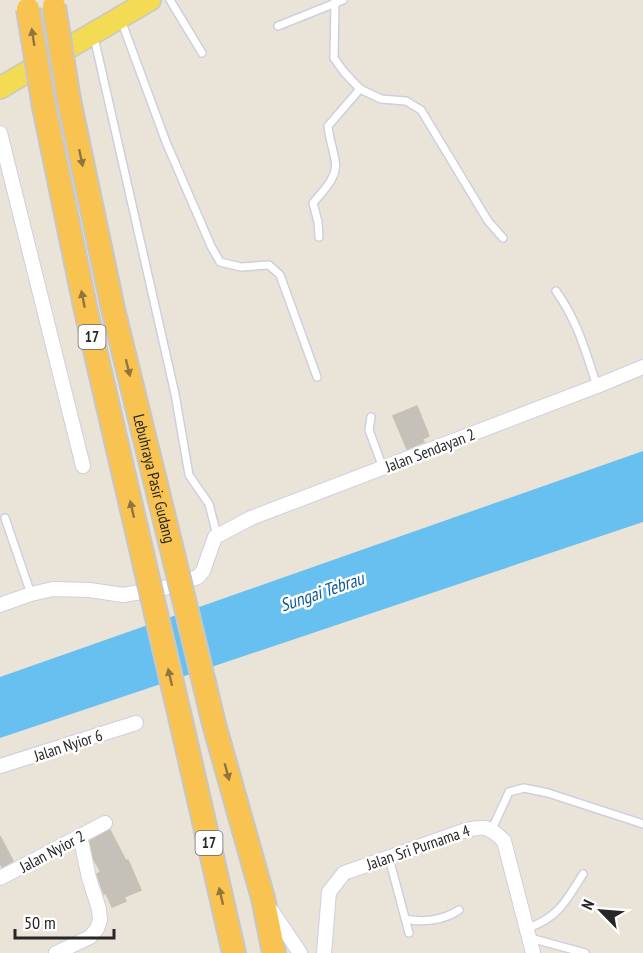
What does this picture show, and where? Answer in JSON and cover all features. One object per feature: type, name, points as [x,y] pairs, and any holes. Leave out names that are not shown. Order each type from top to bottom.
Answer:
[{"type":"highway","name":"Lebuhraya Pasir Gudang","points":[[54,3],[69,100],[113,309],[214,724],[263,898],[274,953]]},
{"type":"highway","name":"Lebuhraya Pasir Gudang","points":[[28,4],[44,107],[86,311],[234,953]]},
{"type":"main road","points":[[0,88],[93,34],[123,11],[150,0]]},
{"type":"street","points":[[0,133],[83,466]]},
{"type":"street","name":"Jalan Sendayan 2","points":[[217,536],[251,519],[643,367]]},
{"type":"street","points":[[0,605],[53,589],[90,590],[123,595],[164,588],[198,577],[203,572],[217,536]]},
{"type":"street","name":"Jalan Nyior 6","points":[[0,766],[136,723]]},
{"type":"street","name":"Jalan Nyior 2","points":[[0,878],[105,823]]},
{"type":"street","name":"Jalan Sri Purnama 4","points":[[324,953],[329,892],[345,873],[480,826],[492,830],[504,841],[533,953]]},
{"type":"street","points":[[56,953],[90,937],[100,920],[80,836]]},
{"type":"street","points":[[263,898],[300,953]]},
{"type":"lane","points":[[170,0],[202,53]]},
{"type":"lane","points":[[278,26],[343,0]]},
{"type":"lane","points":[[335,2],[334,58],[344,72],[360,90],[381,99],[406,101],[421,110],[488,221],[504,238]]},
{"type":"lane","points":[[123,11],[166,142],[211,246],[220,262],[241,267],[269,265],[280,275],[316,377]]},
{"type":"lane","points":[[93,34],[175,394],[189,475],[209,504],[217,536]]},
{"type":"lane","points":[[319,237],[314,202],[332,180],[336,162],[329,143],[328,126],[360,90]]},
{"type":"lane","points":[[556,291],[571,312],[579,329],[597,386]]},
{"type":"lane","points":[[371,417],[369,430],[383,468]]},
{"type":"lane","points":[[5,518],[31,594]]},
{"type":"lane","points":[[492,830],[509,792],[524,788],[548,793],[643,824]]},
{"type":"lane","points":[[389,858],[409,933]]},
{"type":"lane","points":[[529,933],[561,909],[583,874]]},
{"type":"lane","points":[[406,919],[418,922],[446,917],[459,910]]},
{"type":"lane","points":[[529,933],[585,953]]},
{"type":"lane","points":[[561,945],[568,953]]},
{"type":"water","name":"Sungai Tebrau","points":[[643,451],[643,522],[0,738],[0,677]]},
{"type":"building","points":[[417,406],[429,436],[422,439],[424,442],[407,449],[393,416]]},
{"type":"building","points":[[110,830],[126,861],[128,860],[141,890],[124,897],[126,901],[112,907],[106,893],[104,894],[97,874],[101,872],[94,860],[90,841]]},
{"type":"building","points":[[0,836],[13,861],[2,867],[0,863]]}]
